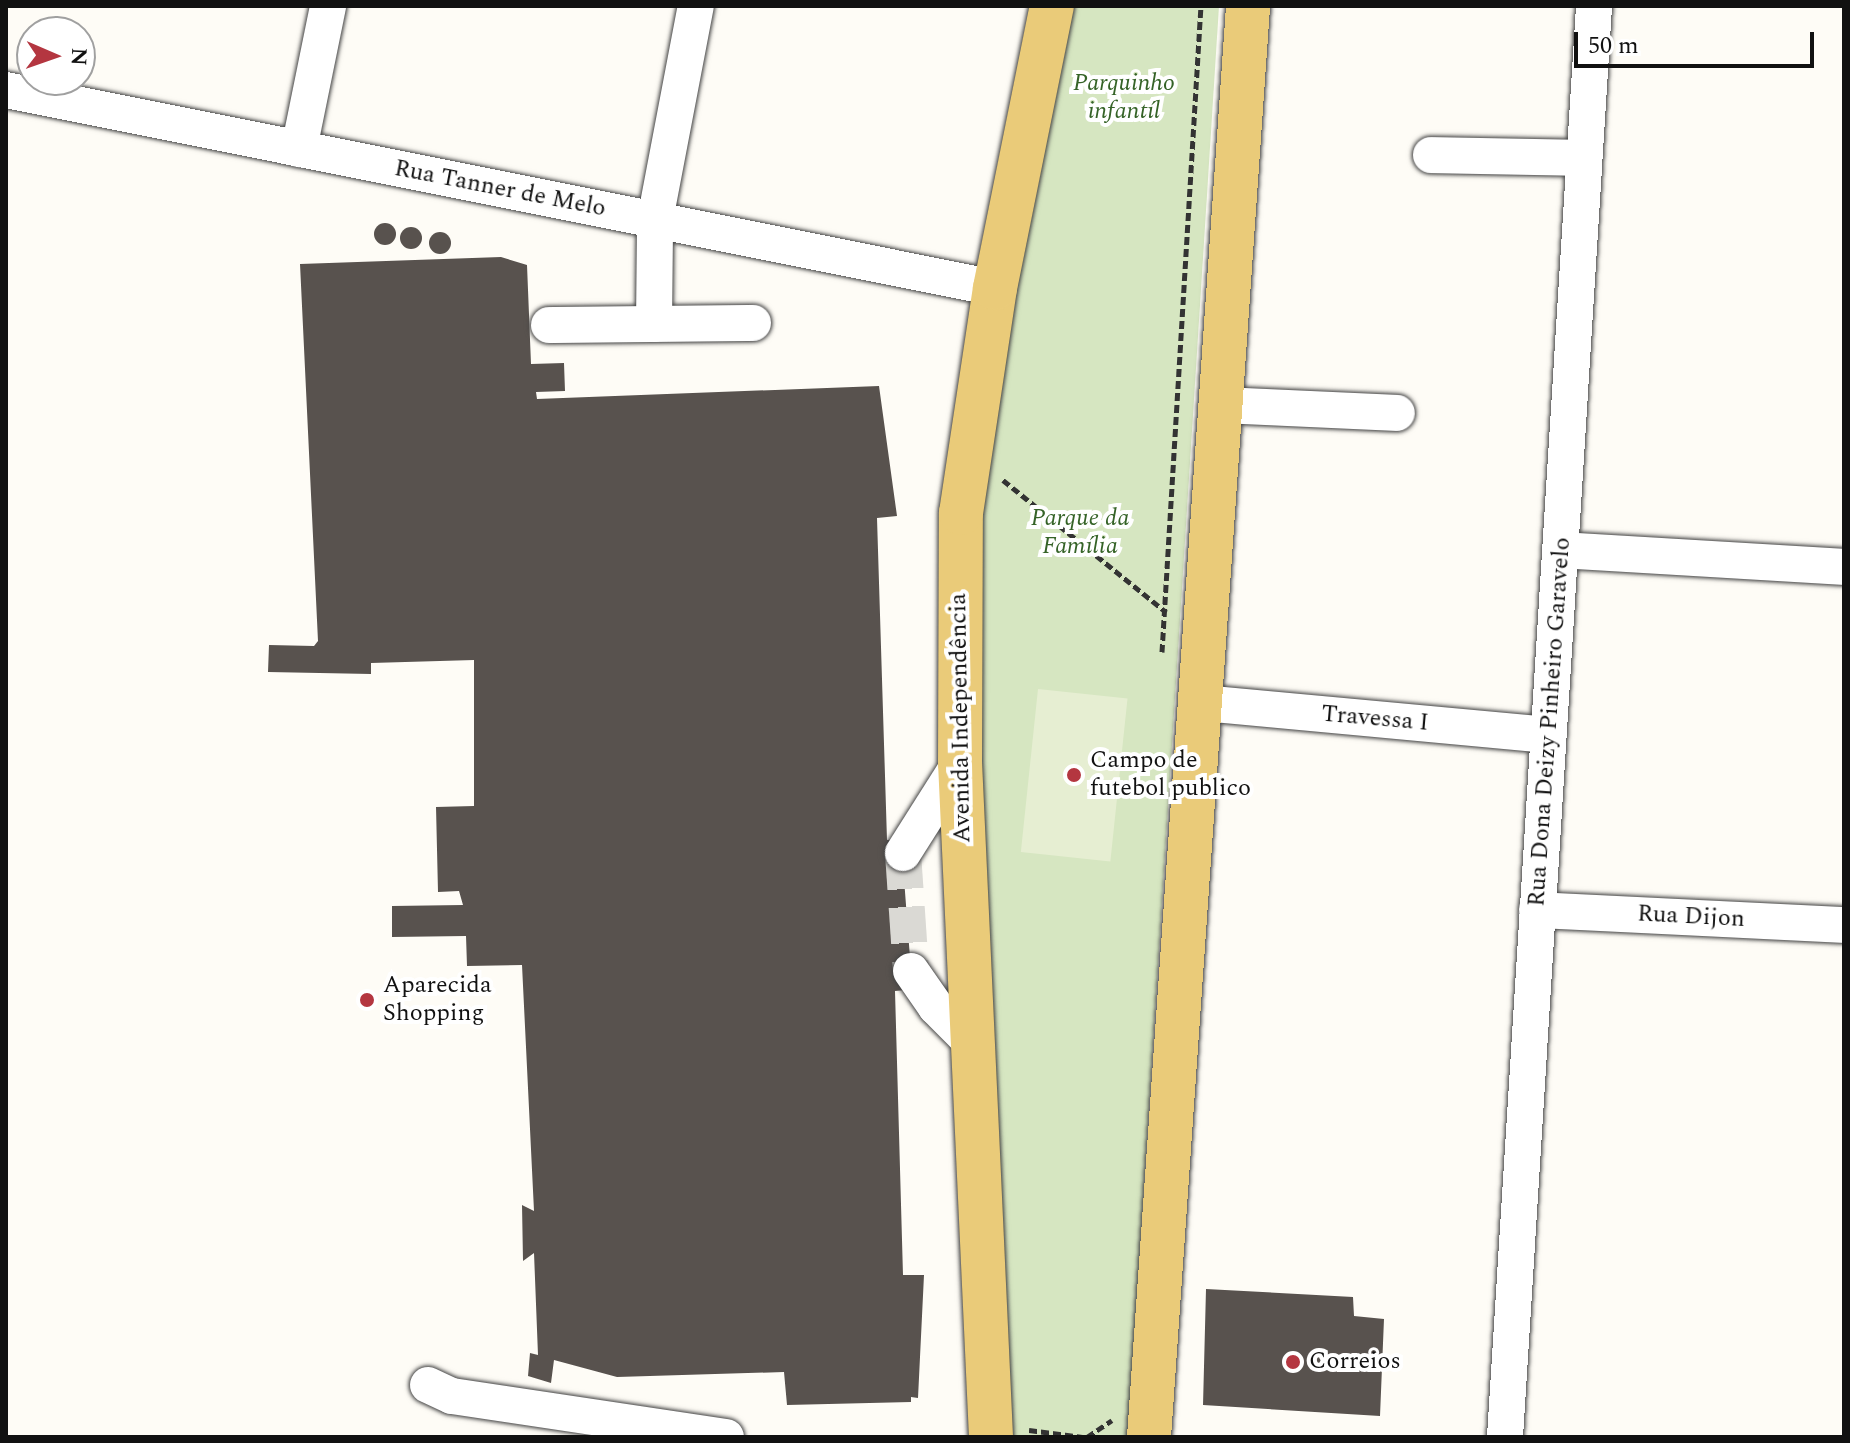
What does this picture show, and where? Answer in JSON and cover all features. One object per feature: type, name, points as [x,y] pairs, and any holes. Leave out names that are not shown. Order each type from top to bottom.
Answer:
[{"type":"main road","name":"Avenida Independência","points":[[1007,1429],[971,1042],[960,763],[961,513],[995,288],[1052,6]]},
{"type":"main road","points":[[1149,1437],[1203,703],[1248,6]]},
{"type":"street","points":[[299,149],[328,6]]},
{"type":"street","points":[[654,324],[655,220],[696,6]]},
{"type":"street","name":"Rua Dona Deizy Pinheiro Garavelo","points":[[1505,1437],[1594,6]]},
{"type":"street","name":"Rua Tanner de Melo","points":[[6,90],[995,288]]},
{"type":"street","points":[[1431,155],[1584,158]]},
{"type":"street","points":[[549,325],[753,323]]},
{"type":"street","points":[[1223,405],[1397,413]]},
{"type":"street","points":[[1561,550],[1844,567]]},
{"type":"street","name":"Travessa I","points":[[1203,703],[1547,735]]},
{"type":"street","points":[[903,853],[960,763]]},
{"type":"street","name":"Rua Dijon","points":[[1537,910],[1844,925]]},
{"type":"street","points":[[911,971],[936,1007],[971,1042]]},
{"type":"street","points":[[428,1385],[452,1396],[689,1434],[726,1437]]},
{"type":"path","points":[[1162,659],[1201,6]]},
{"type":"path","points":[[995,489],[995,474],[1165,612],[1209,616]]},
{"type":"path","points":[[1007,1429],[1085,1437],[1112,1422],[1113,1407]]},
{"type":"green space","name":"Parque da Família","points":[[1063,6],[1219,6],[1128,1437],[1000,1437],[987,1094],[976,512]]},
{"type":"green space","name":"Campo de futebol publico","points":[[1038,689],[1128,698],[1110,862],[1021,852]]},
{"type":"building","points":[[385,223],[393,226],[396,234],[393,242],[385,245],[377,242],[374,234],[377,226]]},
{"type":"building","points":[[411,227],[419,230],[422,238],[419,246],[411,249],[403,246],[400,238],[403,230]]},
{"type":"building","points":[[440,232],[448,235],[451,243],[448,251],[440,254],[432,251],[429,243],[432,235]]},
{"type":"building","points":[[501,257],[527,265],[531,364],[564,363],[565,391],[536,392],[537,399],[879,386],[897,516],[877,518],[887,840],[901,839],[911,971],[906,990],[895,991],[903,1275],[924,1275],[918,1398],[911,1397],[911,1402],[787,1405],[784,1372],[617,1377],[554,1360],[551,1383],[528,1376],[530,1353],[538,1355],[534,1253],[523,1261],[522,1205],[534,1211],[522,965],[467,966],[466,936],[392,937],[392,906],[463,905],[459,891],[438,892],[436,807],[474,806],[474,660],[371,663],[371,674],[268,672],[269,645],[314,646],[318,641],[300,264]]},
{"type":"building","name":"Correios","points":[[1206,1289],[1353,1297],[1354,1316],[1384,1319],[1380,1416],[1203,1405]]},
{"type":"tunnel","points":[[903,853],[911,971]]},
{"type":"place","name":"Campo de futebol publico","points":[[1074,775]]},
{"type":"place","name":"Aparecida Shopping","points":[[367,1000]]},
{"type":"place","name":"Correios","points":[[1293,1362]]},
{"type":"park label","name":"Parquinho infantíl","points":[[1124,98]]}]
